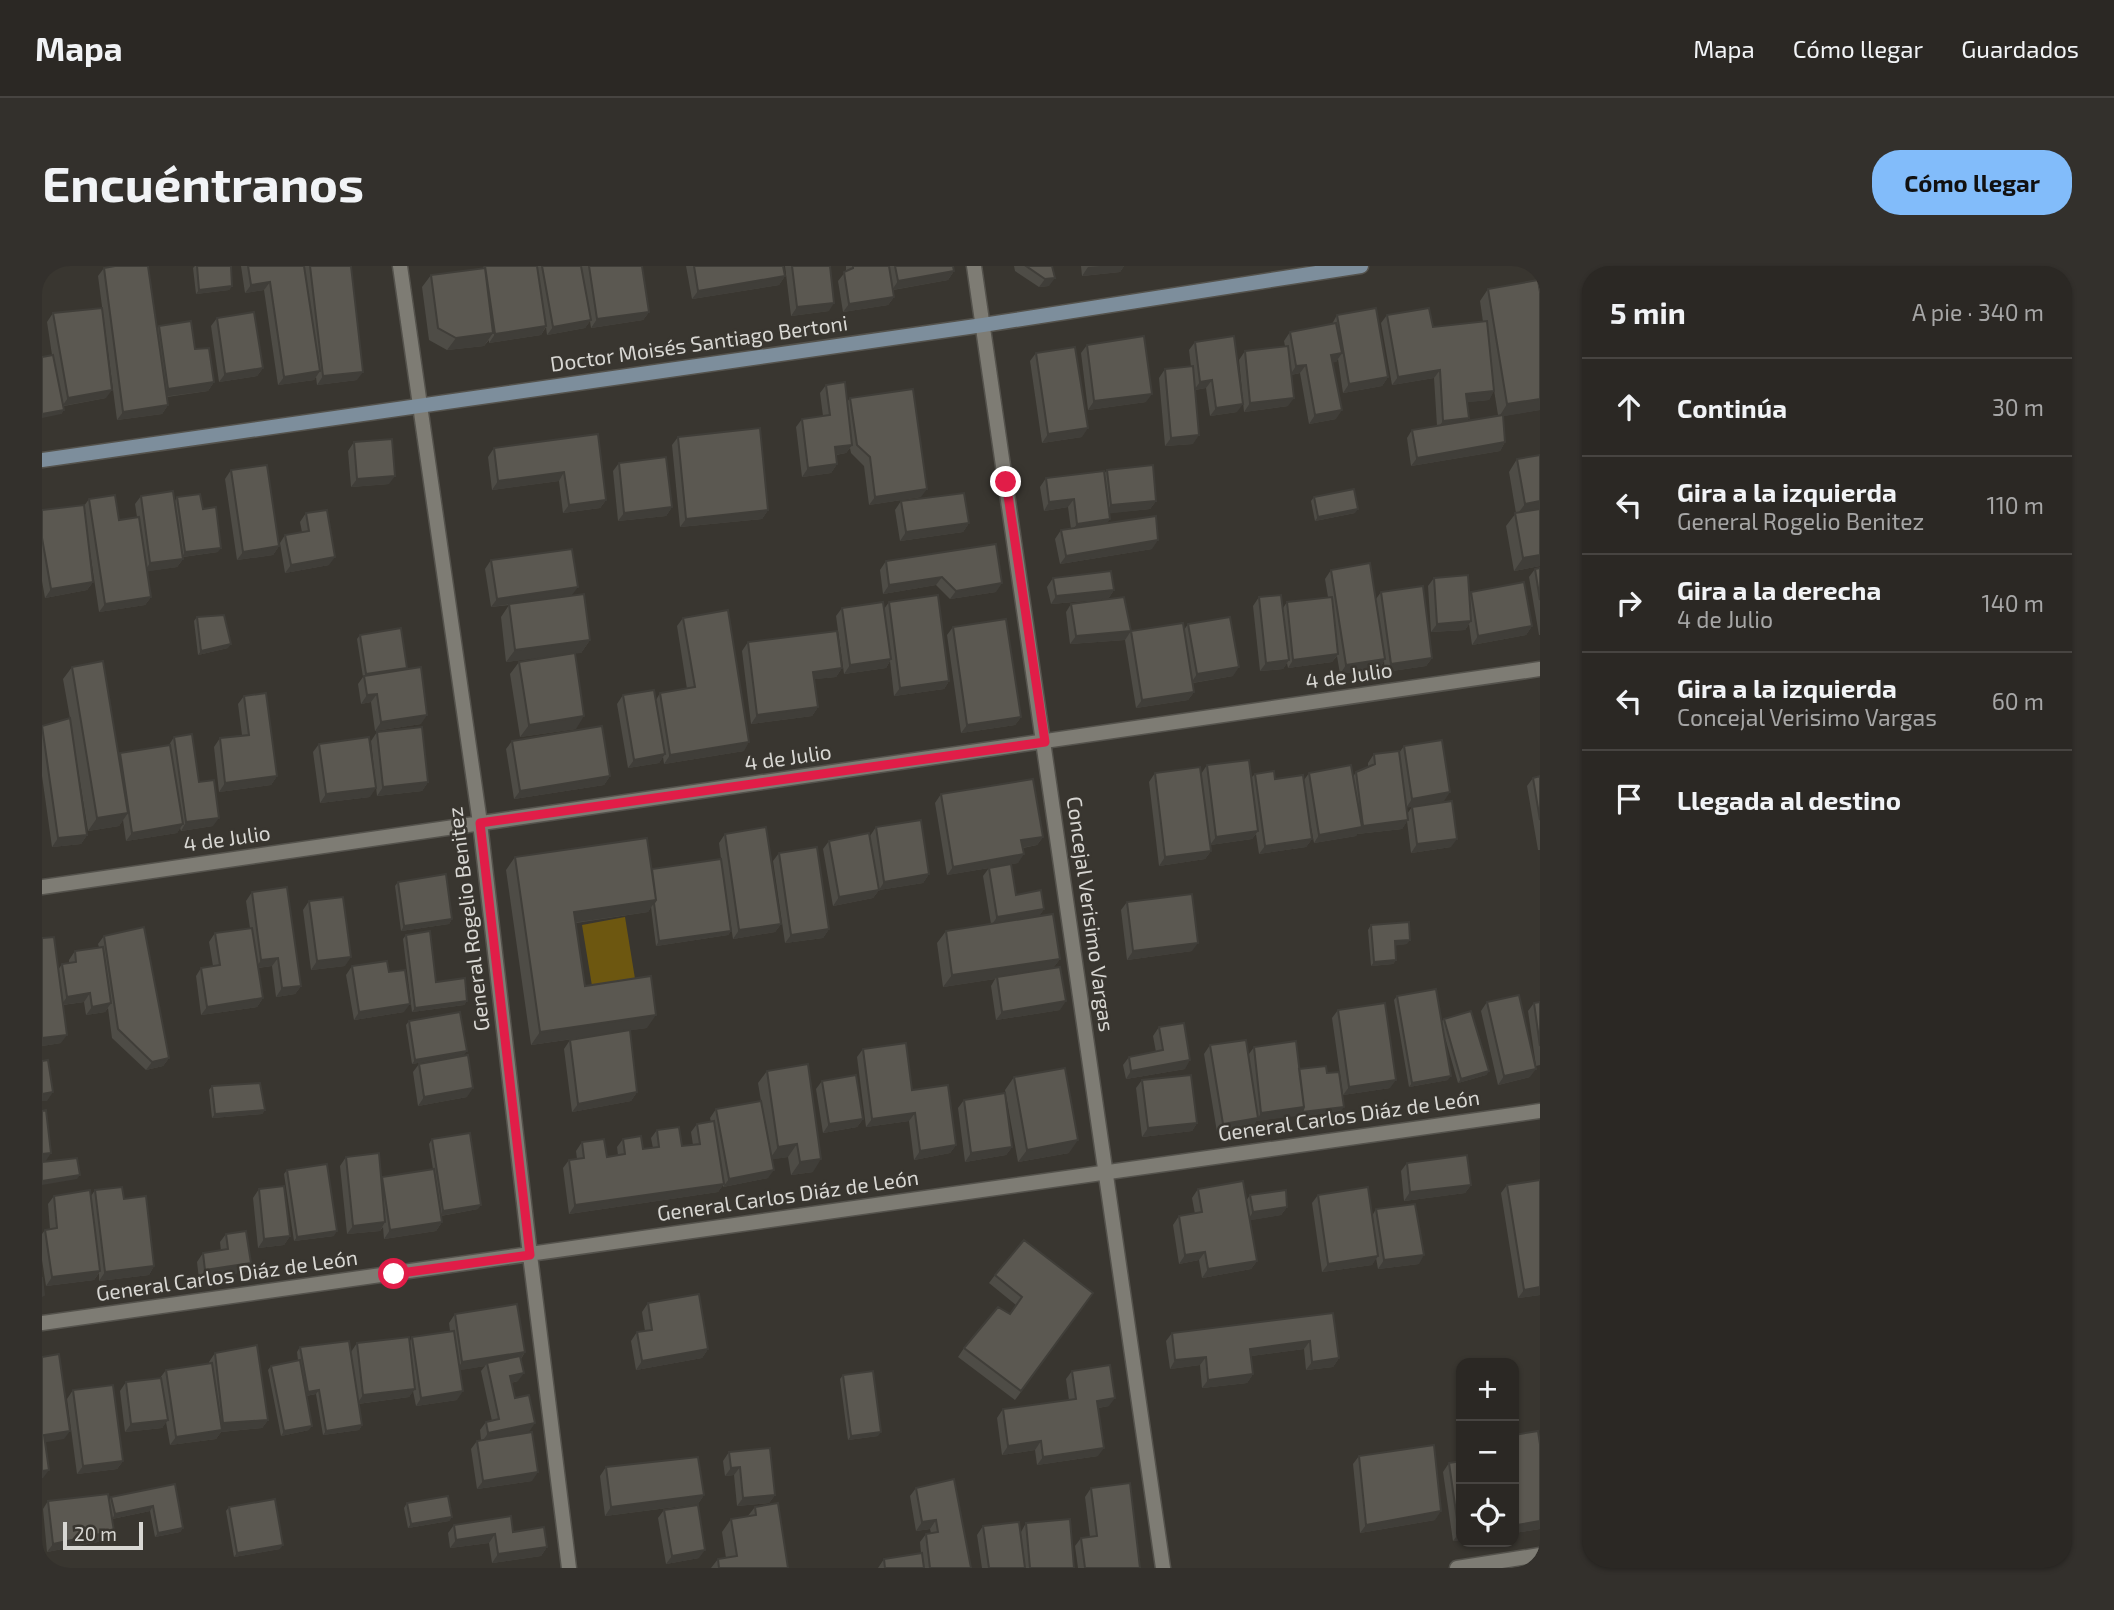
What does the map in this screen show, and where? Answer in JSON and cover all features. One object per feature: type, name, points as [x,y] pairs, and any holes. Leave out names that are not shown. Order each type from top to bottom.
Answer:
[{"type":"street","name":"General Rogelio Benitez","points":[[401,266],[480,823],[569,1568]]},
{"type":"street","name":"Concejal Verisimo Vargas","points":[[974,266],[1163,1568]]},
{"type":"street","name":"Doctor Moisés Santiago Bertoni","points":[[42,460],[983,326],[1361,266]]},
{"type":"street","name":"4 de Julio","points":[[42,887],[1540,668]]},
{"type":"street","name":"General Carlos Diáz de León","points":[[42,1323],[1540,1111]]},
{"type":"street","points":[[1457,1568],[1540,1555]]},
{"type":"shaded area","points":[[625,917],[636,985],[593,992],[582,925]]},
{"type":"building","points":[[148,266],[168,405],[123,412],[104,268]]},
{"type":"building","points":[[197,266],[231,266],[232,286],[199,290]]},
{"type":"building","points":[[248,266],[304,266],[320,371],[284,377],[270,282],[251,285]]},
{"type":"building","points":[[310,266],[351,266],[363,372],[323,376]]},
{"type":"building","points":[[485,266],[537,266],[546,326],[495,334]]},
{"type":"building","points":[[542,266],[581,266],[591,320],[553,327]]},
{"type":"building","points":[[589,266],[642,266],[649,312],[597,319]]},
{"type":"building","points":[[694,266],[783,266],[785,276],[698,291]]},
{"type":"building","points":[[792,266],[830,266],[834,303],[797,307]]},
{"type":"building","points":[[853,266],[889,266],[894,297],[849,304],[844,272]]},
{"type":"building","points":[[895,266],[953,266],[954,271],[898,281]]},
{"type":"building","points":[[1026,266],[1052,266],[1055,278],[1045,279]]},
{"type":"building","points":[[485,268],[493,333],[456,338],[438,328],[431,275]]},
{"type":"building","points":[[1538,280],[1540,399],[1507,404],[1488,289]]},
{"type":"building","points":[[102,308],[112,390],[68,398],[53,313]]},
{"type":"building","points":[[1376,308],[1388,377],[1349,384],[1337,315]]},
{"type":"building","points":[[1429,308],[1433,327],[1487,321],[1494,391],[1466,394],[1469,418],[1443,421],[1440,370],[1398,377],[1387,315]]},
{"type":"building","points":[[254,312],[263,368],[225,374],[217,318]]},
{"type":"building","points":[[191,321],[195,349],[209,348],[214,382],[168,389],[159,326]]},
{"type":"building","points":[[1336,323],[1342,353],[1331,355],[1342,410],[1315,415],[1306,365],[1296,366],[1290,332]]},
{"type":"building","points":[[1144,336],[1152,394],[1094,401],[1087,345]]},
{"type":"building","points":[[1234,336],[1243,404],[1216,408],[1212,380],[1200,382],[1195,342]]},
{"type":"building","points":[[1288,346],[1294,398],[1250,403],[1245,351]]},
{"type":"building","points":[[1075,347],[1088,428],[1048,434],[1036,353]]},
{"type":"building","points":[[53,355],[64,410],[42,414],[42,357]]},
{"type":"building","points":[[1193,366],[1199,435],[1171,438],[1165,369]]},
{"type":"building","points":[[845,382],[852,445],[835,447],[837,464],[808,468],[802,419],[830,415],[826,385]]},
{"type":"building","points":[[913,389],[927,489],[875,497],[870,457],[857,445],[850,398]]},
{"type":"building","points":[[1503,415],[1505,442],[1417,458],[1412,430]]},
{"type":"building","points":[[760,428],[768,510],[686,519],[678,437]]},
{"type":"building","points":[[598,434],[606,500],[569,505],[564,472],[498,481],[494,448]]},
{"type":"building","points":[[392,439],[395,476],[357,479],[354,442]]},
{"type":"building","points":[[1540,455],[1540,501],[1525,504],[1517,459]]},
{"type":"building","points":[[666,457],[672,507],[624,513],[619,463]]},
{"type":"building","points":[[267,465],[279,546],[243,552],[231,470]]},
{"type":"building","points":[[1153,465],[1156,501],[1111,505],[1107,470]]},
{"type":"building","points":[[1104,471],[1110,519],[1077,524],[1074,499],[1049,502],[1046,478]]},
{"type":"building","points":[[1354,489],[1358,509],[1318,517],[1314,497]]},
{"type":"building","points":[[173,491],[183,559],[150,563],[141,496]]},
{"type":"building","points":[[964,493],[969,523],[906,532],[901,501]]},
{"type":"building","points":[[200,494],[203,509],[216,507],[221,548],[185,552],[177,497]]},
{"type":"building","points":[[115,495],[119,520],[139,517],[151,597],[105,604],[89,499]]},
{"type":"building","points":[[84,505],[93,582],[51,589],[42,538],[42,510]]},
{"type":"building","points":[[1540,509],[1540,555],[1523,558],[1515,513]]},
{"type":"building","points":[[327,510],[335,557],[291,565],[285,535],[309,531],[306,513]]},
{"type":"building","points":[[1156,516],[1158,540],[1066,556],[1061,530]]},
{"type":"building","points":[[996,544],[1002,583],[956,591],[942,577],[889,585],[886,561]]},
{"type":"building","points":[[572,549],[578,587],[497,599],[491,560]]},
{"type":"building","points":[[1370,563],[1385,659],[1346,665],[1331,570]]},
{"type":"building","points":[[1540,568],[1540,600],[1535,569]]},
{"type":"building","points":[[1111,571],[1114,590],[1056,596],[1053,578]]},
{"type":"building","points":[[1468,575],[1471,621],[1437,624],[1434,578]]},
{"type":"building","points":[[1524,582],[1532,626],[1478,636],[1471,592]]},
{"type":"building","points":[[1423,586],[1432,658],[1391,664],[1381,592]]},
{"type":"building","points":[[584,594],[590,640],[515,650],[509,604]]},
{"type":"building","points":[[938,595],[949,681],[900,688],[889,602]]},
{"type":"building","points":[[1281,595],[1289,660],[1266,663],[1259,597]]},
{"type":"building","points":[[1124,597],[1131,631],[1076,636],[1071,604]]},
{"type":"building","points":[[1332,597],[1338,654],[1293,660],[1287,602]]},
{"type":"building","points":[[883,602],[891,659],[850,665],[842,608]]},
{"type":"building","points":[[728,610],[749,742],[670,755],[660,693],[695,687],[683,618]]},
{"type":"building","points":[[224,615],[231,644],[201,651],[197,617]]},
{"type":"building","points":[[1230,617],[1239,667],[1197,674],[1188,624]]},
{"type":"building","points":[[1006,619],[1021,717],[967,725],[953,627]]},
{"type":"building","points":[[1183,623],[1194,692],[1142,700],[1131,631]]},
{"type":"building","points":[[401,628],[407,668],[366,674],[360,635]]},
{"type":"building","points":[[837,631],[842,668],[813,672],[818,707],[757,715],[748,642]]},
{"type":"building","points":[[575,653],[584,716],[529,725],[519,662]]},
{"type":"building","points":[[103,661],[128,813],[97,818],[72,667]]},
{"type":"building","points":[[421,667],[427,715],[381,722],[377,694],[367,695],[364,676]]},
{"type":"building","points":[[654,690],[665,754],[634,760],[623,695]]},
{"type":"building","points":[[266,693],[277,776],[225,783],[220,738],[249,735],[244,696]]},
{"type":"building","points":[[70,718],[87,835],[58,838],[42,726]]},
{"type":"building","points":[[602,726],[610,776],[520,791],[512,741]]},
{"type":"building","points":[[422,727],[428,782],[383,787],[377,732]]},
{"type":"building","points":[[192,734],[199,782],[214,780],[219,818],[186,822],[174,737]]},
{"type":"building","points":[[369,737],[376,788],[326,794],[319,744]]},
{"type":"building","points":[[1442,740],[1450,792],[1412,799],[1404,746]]},
{"type":"building","points":[[170,745],[183,824],[132,833],[120,753]]},
{"type":"building","points":[[1399,751],[1408,820],[1363,826],[1356,772],[1375,764],[1374,754]]},
{"type":"building","points":[[1249,760],[1258,831],[1216,837],[1207,765]]},
{"type":"building","points":[[1351,765],[1362,827],[1319,835],[1309,773]]},
{"type":"building","points":[[1200,767],[1211,851],[1165,857],[1155,773]]},
{"type":"building","points":[[1274,771],[1275,779],[1303,775],[1312,839],[1265,846],[1255,774]]},
{"type":"building","points":[[1540,776],[1540,820],[1533,778]]},
{"type":"building","points":[[1033,779],[1043,837],[1021,840],[1024,854],[953,867],[941,794]]},
{"type":"building","points":[[1452,801],[1457,839],[1417,844],[1412,807]]},
{"type":"building","points":[[921,820],[929,874],[884,882],[876,827]]},
{"type":"building","points":[[766,827],[781,924],[739,930],[725,834]]},
{"type":"building","points":[[869,833],[879,890],[839,897],[829,841]]},
{"type":"building","points":[[647,838],[656,900],[574,912],[585,986],[651,976],[656,1015],[540,1032],[515,857]]},
{"type":"building","points":[[817,847],[829,929],[791,935],[779,853]]},
{"type":"building","points":[[721,859],[731,931],[659,941],[652,869]]},
{"type":"building","points":[[1011,864],[1016,895],[1041,890],[1044,909],[997,917],[989,868]]},
{"type":"building","points":[[446,874],[452,919],[404,926],[398,882]]},
{"type":"building","points":[[287,887],[301,986],[282,988],[278,958],[261,960],[252,892]]},
{"type":"building","points":[[1192,894],[1198,943],[1133,951],[1127,902]]},
{"type":"building","points":[[343,897],[351,957],[317,961],[309,901]]},
{"type":"building","points":[[1053,914],[1060,959],[952,975],[946,931]]},
{"type":"building","points":[[1409,922],[1410,940],[1395,941],[1396,960],[1374,962],[1371,925]]},
{"type":"building","points":[[144,927],[169,1058],[152,1062],[118,1029],[104,936]]},
{"type":"building","points":[[252,928],[263,998],[207,1007],[201,968],[220,965],[215,933]]},
{"type":"building","points":[[430,931],[436,982],[465,978],[467,1001],[415,1008],[406,935]]},
{"type":"building","points":[[54,937],[67,1035],[42,1038],[42,938]]},
{"type":"building","points":[[103,947],[111,1003],[92,1007],[90,993],[67,997],[62,964],[76,962],[75,951]]},
{"type":"building","points":[[387,961],[389,972],[405,970],[410,1004],[359,1012],[352,966]]},
{"type":"building","points":[[1060,967],[1066,1001],[1002,1012],[997,977]]},
{"type":"building","points":[[1436,989],[1451,1076],[1412,1083],[1397,996]]},
{"type":"building","points":[[1519,995],[1536,1069],[1504,1076],[1487,1002]]},
{"type":"building","points":[[1540,1002],[1540,1046],[1534,1003]]},
{"type":"building","points":[[1385,1003],[1396,1080],[1349,1087],[1338,1010]]},
{"type":"building","points":[[1471,1011],[1489,1071],[1461,1079],[1444,1019]]},
{"type":"building","points":[[460,1012],[467,1051],[415,1060],[409,1021]]},
{"type":"building","points":[[1184,1023],[1190,1060],[1131,1071],[1129,1057],[1163,1050],[1159,1027]]},
{"type":"building","points":[[630,1030],[637,1092],[578,1104],[570,1040]]},
{"type":"building","points":[[1246,1040],[1258,1118],[1223,1124],[1210,1045]]},
{"type":"building","points":[[1296,1041],[1304,1107],[1261,1113],[1254,1047]]},
{"type":"building","points":[[906,1043],[912,1090],[948,1085],[956,1145],[920,1151],[915,1113],[872,1119],[863,1049]]},
{"type":"building","points":[[468,1055],[473,1088],[424,1097],[419,1064]]},
{"type":"building","points":[[48,1060],[53,1092],[42,1094],[42,1061]]},
{"type":"building","points":[[808,1064],[821,1159],[800,1162],[797,1144],[778,1147],[767,1071]]},
{"type":"building","points":[[1326,1066],[1327,1073],[1339,1072],[1344,1107],[1302,1112],[1304,1107],[1299,1069]]},
{"type":"building","points":[[1065,1068],[1078,1140],[1027,1150],[1014,1077]]},
{"type":"building","points":[[856,1075],[863,1119],[829,1124],[822,1081]]},
{"type":"building","points":[[1191,1075],[1197,1123],[1148,1128],[1142,1080]]},
{"type":"building","points":[[260,1083],[265,1110],[215,1114],[212,1086]]},
{"type":"building","points":[[1005,1093],[1012,1147],[971,1153],[964,1100]]},
{"type":"building","points":[[761,1101],[774,1170],[729,1179],[716,1109]]},
{"type":"building","points":[[46,1110],[51,1153],[42,1154],[42,1111]]},
{"type":"building","points":[[714,1121],[724,1184],[575,1205],[569,1160],[584,1158],[582,1142],[604,1139],[607,1157],[625,1154],[623,1139],[641,1136],[643,1149],[659,1147],[657,1130],[679,1127],[682,1146],[700,1144],[697,1124]]},
{"type":"building","points":[[470,1133],[481,1205],[443,1211],[432,1139]]},
{"type":"building","points":[[379,1153],[385,1222],[353,1226],[346,1157]]},
{"type":"building","points":[[1467,1155],[1471,1185],[1410,1192],[1407,1163]]},
{"type":"building","points":[[77,1158],[80,1175],[42,1181],[42,1162]]},
{"type":"building","points":[[327,1164],[337,1231],[297,1237],[287,1170]]},
{"type":"building","points":[[434,1169],[442,1222],[390,1230],[382,1177]]},
{"type":"building","points":[[1540,1180],[1540,1287],[1524,1290],[1507,1185]]},
{"type":"building","points":[[1243,1181],[1257,1261],[1208,1269],[1205,1252],[1185,1255],[1179,1216],[1202,1212],[1198,1189]]},
{"type":"building","points":[[284,1186],[290,1236],[264,1239],[259,1189]]},
{"type":"building","points":[[122,1187],[124,1199],[146,1196],[154,1266],[105,1272],[95,1190]]},
{"type":"building","points":[[1368,1187],[1378,1256],[1328,1264],[1318,1195]]},
{"type":"building","points":[[90,1190],[100,1271],[52,1277],[45,1230],[57,1228],[54,1196]]},
{"type":"building","points":[[1286,1190],[1287,1207],[1253,1212],[1250,1195]]},
{"type":"building","points":[[1415,1204],[1424,1255],[1384,1260],[1376,1209]]},
{"type":"building","points":[[246,1231],[251,1263],[205,1270],[203,1253],[228,1249],[226,1234]]},
{"type":"building","points":[[1024,1240],[1093,1293],[1021,1391],[964,1348],[998,1307],[1010,1314],[1022,1297],[995,1275]]},
{"type":"building","points":[[699,1294],[708,1349],[642,1361],[637,1332],[652,1330],[648,1303]]},
{"type":"building","points":[[517,1304],[525,1352],[462,1362],[455,1314]]},
{"type":"building","points":[[1333,1313],[1339,1358],[1312,1362],[1310,1341],[1250,1349],[1253,1374],[1208,1380],[1206,1357],[1175,1360],[1172,1333]]},
{"type":"building","points":[[454,1331],[463,1391],[421,1398],[412,1337]]},
{"type":"building","points":[[409,1337],[415,1389],[363,1395],[357,1343]]},
{"type":"building","points":[[349,1341],[362,1425],[326,1431],[319,1390],[308,1392],[300,1347]]},
{"type":"building","points":[[257,1345],[268,1420],[223,1423],[215,1353]]},
{"type":"building","points":[[59,1354],[70,1431],[44,1435],[49,1470],[42,1471],[42,1357]]},
{"type":"building","points":[[520,1356],[524,1373],[510,1376],[515,1398],[529,1395],[535,1423],[488,1433],[486,1422],[499,1419],[487,1363]]},
{"type":"building","points":[[300,1360],[312,1426],[284,1431],[271,1366]]},
{"type":"building","points":[[212,1363],[222,1430],[176,1437],[166,1370]]},
{"type":"building","points":[[1110,1365],[1115,1398],[1097,1401],[1104,1448],[1043,1457],[1041,1441],[1008,1446],[1003,1409],[1076,1399],[1072,1371]]},
{"type":"building","points":[[873,1371],[881,1432],[851,1436],[843,1375]]},
{"type":"building","points":[[161,1378],[168,1420],[131,1424],[126,1382]]},
{"type":"building","points":[[113,1385],[123,1461],[83,1466],[73,1390]]},
{"type":"building","points":[[1538,1431],[1540,1521],[1519,1525],[1519,1484],[1519,1434]]},
{"type":"building","points":[[532,1432],[538,1472],[483,1481],[477,1441]]},
{"type":"building","points":[[1434,1445],[1441,1511],[1366,1525],[1359,1456]]},
{"type":"building","points":[[770,1448],[775,1495],[743,1498],[740,1467],[731,1468],[729,1452]]},
{"type":"building","points":[[698,1457],[704,1495],[611,1507],[606,1467]]},
{"type":"building","points":[[1456,1462],[1456,1512],[1449,1463]]},
{"type":"building","points":[[954,1479],[971,1568],[930,1568],[926,1534],[938,1532],[936,1520],[922,1522],[916,1488]]},
{"type":"building","points":[[1130,1483],[1140,1568],[1085,1568],[1081,1538],[1097,1536],[1091,1488]]},
{"type":"building","points":[[175,1484],[183,1528],[158,1533],[153,1506],[115,1514],[111,1497]]},
{"type":"building","points":[[108,1494],[114,1531],[53,1544],[48,1501]]},
{"type":"building","points":[[448,1496],[452,1517],[411,1524],[407,1503]]},
{"type":"building","points":[[275,1499],[283,1545],[237,1553],[229,1507]]},
{"type":"building","points":[[778,1503],[788,1568],[719,1568],[718,1559],[737,1556],[731,1519],[756,1515],[755,1507]]},
{"type":"building","points":[[698,1505],[705,1550],[672,1556],[664,1510]]},
{"type":"building","points":[[511,1516],[513,1532],[544,1527],[547,1547],[498,1554],[495,1534],[456,1540],[454,1525]]},
{"type":"building","points":[[1070,1519],[1074,1568],[1030,1568],[1026,1523]]},
{"type":"building","points":[[1019,1522],[1025,1568],[989,1568],[983,1526]]},
{"type":"building","points":[[922,1553],[924,1568],[885,1568],[884,1559]]},
{"type":"route","points":[[394,1274],[530,1255],[480,823],[1045,742],[1006,482]]}]
